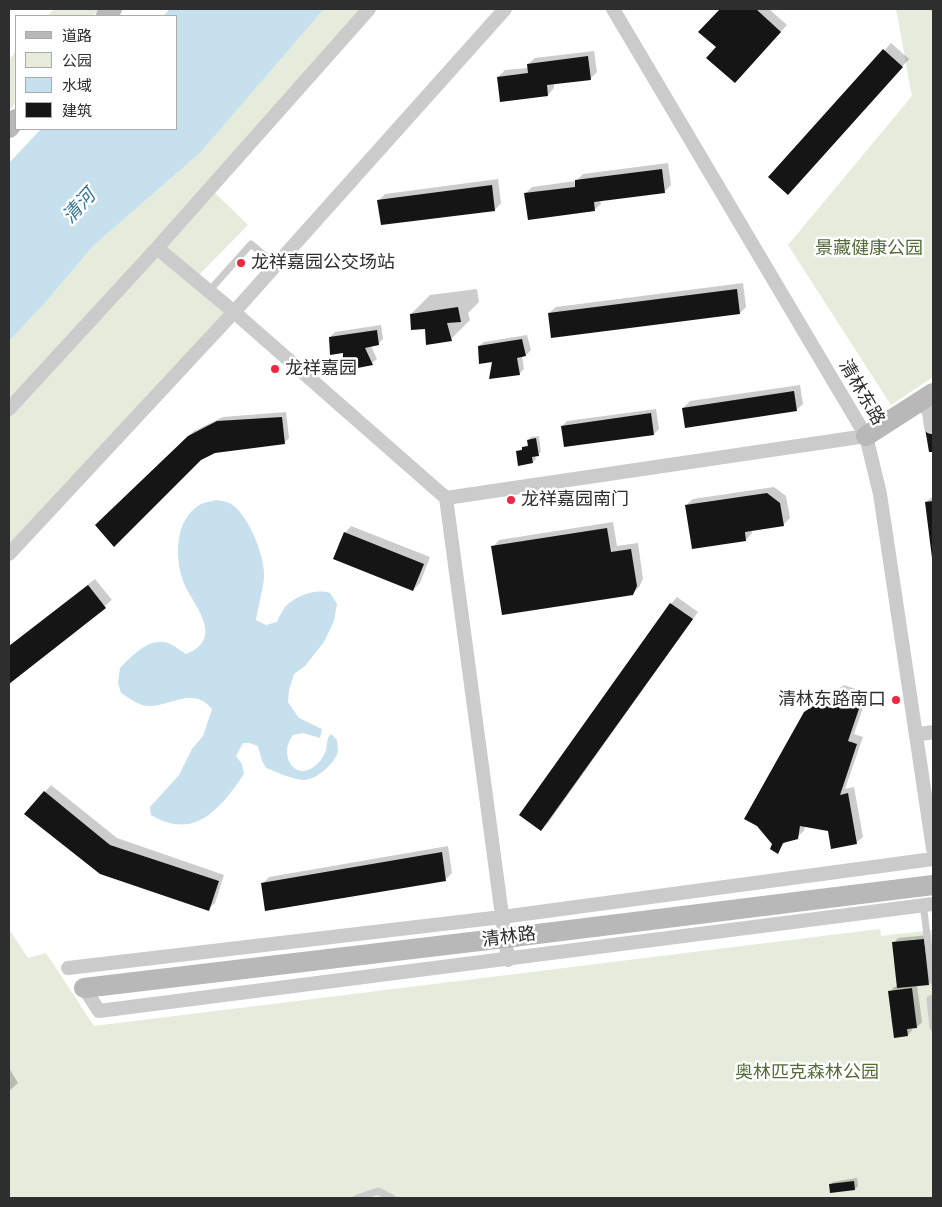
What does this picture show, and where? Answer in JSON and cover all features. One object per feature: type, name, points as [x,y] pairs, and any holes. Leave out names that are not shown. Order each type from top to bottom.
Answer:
[{"type":"street","points":[[9,409],[157,248],[369,9]]},
{"type":"street","points":[[9,554],[234,312],[505,9]]},
{"type":"street","name":"清林东路","points":[[613,9],[866,436],[880,494],[933,849]]},
{"type":"street","points":[[157,248],[234,312],[446,498],[508,960]]},
{"type":"street","points":[[446,498],[866,436],[926,401],[931,427]]},
{"type":"street","points":[[916,735],[933,732]]},
{"type":"street","points":[[68,968],[502,917],[933,859]]},
{"type":"street","points":[[84,988],[99,1011],[508,960],[928,895]]},
{"type":"street","name":"清林路","points":[[84,988],[505,938],[928,895]]},
{"type":"lane","points":[[209,291],[251,244],[276,265]]},
{"type":"lane","points":[[928,895],[933,981]]},
{"type":"lane","points":[[933,998],[930,999],[933,1027]]},
{"type":"lane","points":[[358,1198],[378,1191],[392,1198]]},
{"type":"green space","points":[[54,9],[100,9],[94,15],[48,15]]},
{"type":"green space","points":[[324,9],[369,9],[210,188],[248,225],[193,281],[234,312],[9,554],[9,341],[93,246],[200,153]]},
{"type":"green space","name":"景藏健康公园","points":[[896,9],[933,9],[933,377],[891,405],[788,245],[912,96]]},
{"type":"green space","points":[[15,52],[15,103],[9,111],[9,60]]},
{"type":"green space","name":"奥林匹克森林公园","points":[[9,929],[28,958],[46,953],[94,1026],[880,929],[881,936],[933,930],[933,1198],[9,1198]]},
{"type":"water","name":"清河","points":[[170,9],[324,9],[200,153],[93,246],[43,305],[9,341],[9,163],[40,130],[178,130],[178,15],[164,15]]},
{"type":"water","points":[[216,500],[234,506],[240,512],[251,529],[259,549],[264,577],[256,620],[266,625],[277,622],[289,603],[300,596],[312,592],[330,593],[337,604],[334,621],[324,642],[305,666],[294,674],[289,690],[288,702],[299,718],[322,729],[320,738],[303,733],[293,735],[287,750],[290,763],[299,771],[305,771],[314,767],[321,760],[331,734],[337,740],[338,751],[329,766],[313,778],[303,780],[266,768],[258,746],[243,743],[236,756],[242,764],[244,774],[226,799],[205,817],[193,823],[181,824],[167,822],[151,815],[150,807],[179,775],[192,749],[203,736],[212,709],[205,702],[190,698],[158,705],[142,705],[121,693],[118,683],[120,668],[135,653],[148,645],[161,642],[168,643],[186,654],[197,648],[203,641],[205,633],[204,624],[182,578],[179,566],[178,542],[185,520],[192,511],[201,504]]},
{"type":"building","points":[[720,9],[756,9],[781,32],[735,83],[706,58],[716,47],[698,32]]},
{"type":"building","points":[[883,49],[903,67],[788,195],[768,177]]},
{"type":"building","points":[[588,56],[591,80],[547,85],[548,96],[500,102],[497,77],[528,73],[527,64]]},
{"type":"building","points":[[662,169],[665,193],[594,202],[595,211],[528,220],[524,193],[575,187],[575,180]]},
{"type":"building","points":[[492,185],[495,211],[381,225],[377,200]]},
{"type":"building","points":[[737,289],[740,314],[551,338],[548,313]]},
{"type":"building","points":[[458,307],[461,322],[447,323],[452,341],[426,345],[425,329],[411,330],[410,314]]},
{"type":"building","points":[[377,330],[379,345],[365,348],[373,365],[342,371],[343,353],[330,355],[329,337]]},
{"type":"building","points":[[522,339],[526,356],[517,358],[520,375],[489,379],[492,362],[479,364],[478,346]]},
{"type":"building","points":[[794,391],[797,411],[685,428],[682,408]]},
{"type":"building","points":[[651,413],[654,435],[564,447],[561,426]]},
{"type":"building","points":[[282,417],[285,444],[215,453],[201,460],[114,547],[95,525],[188,436],[217,421]]},
{"type":"building","points":[[933,426],[933,452],[929,452],[925,428]]},
{"type":"building","points":[[536,438],[539,456],[532,457],[533,463],[518,466],[516,451],[528,446],[527,440]]},
{"type":"building","points":[[767,493],[780,503],[784,526],[745,532],[746,541],[692,549],[685,505]]},
{"type":"building","points":[[933,501],[933,558],[932,558],[925,502]]},
{"type":"building","points":[[607,528],[611,552],[631,549],[637,586],[633,595],[502,615],[491,546]]},
{"type":"building","points":[[344,532],[424,564],[413,591],[333,559]]},
{"type":"building","points":[[88,585],[106,608],[9,684],[9,646]]},
{"type":"building","points":[[670,603],[693,619],[541,831],[519,815]]},
{"type":"building","points":[[836,691],[862,700],[848,741],[857,744],[840,795],[848,793],[857,844],[831,849],[828,831],[800,826],[798,839],[783,843],[778,854],[770,849],[772,844],[757,826],[744,819],[804,712]]},
{"type":"building","points":[[44,791],[110,845],[219,881],[209,911],[100,874],[24,814]]},
{"type":"building","points":[[442,852],[446,881],[265,911],[261,883]]},
{"type":"building","points":[[924,939],[929,985],[897,988],[892,942]]},
{"type":"building","points":[[912,988],[917,1028],[907,1029],[908,1036],[894,1038],[888,991]]},
{"type":"building","points":[[854,1181],[855,1190],[830,1193],[829,1184]]},
{"type":"place","name":"龙祥嘉园公交场站","points":[[241,263]]},
{"type":"place","name":"龙祥嘉园","points":[[275,369]]},
{"type":"place","name":"龙祥嘉园南门","points":[[511,500]]},
{"type":"place","name":"清林东路南口","points":[[896,700]]}]
